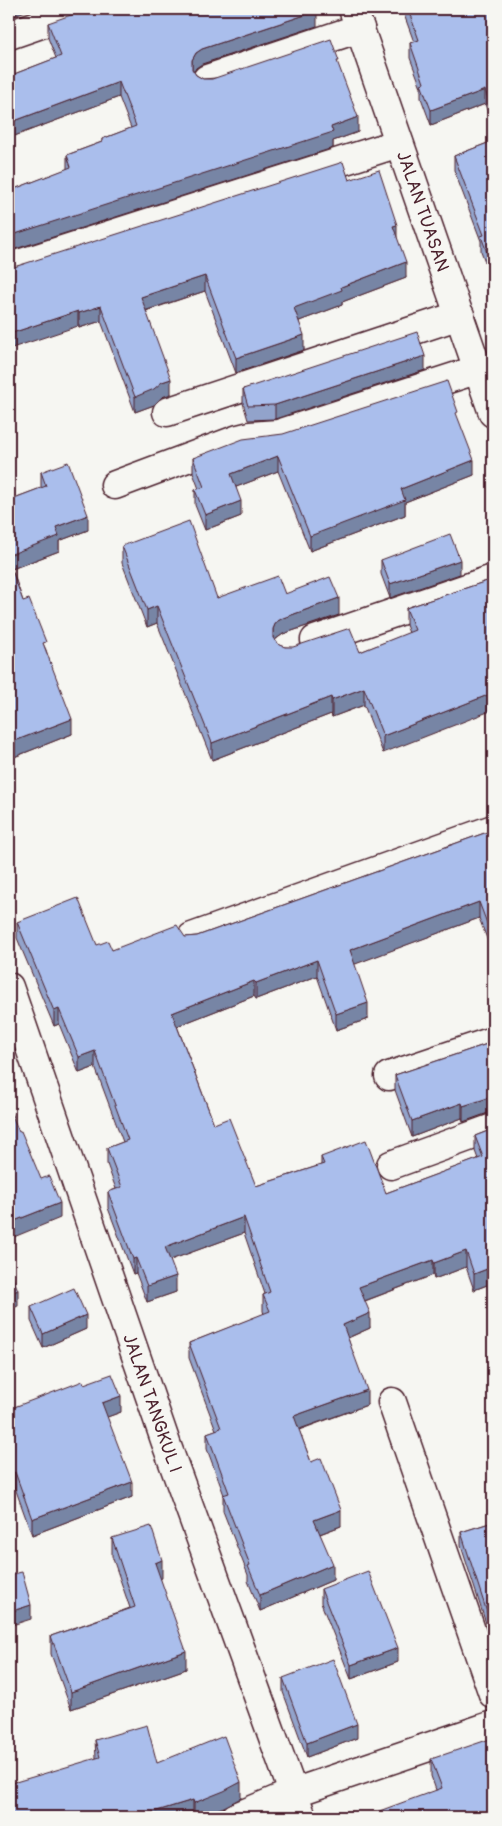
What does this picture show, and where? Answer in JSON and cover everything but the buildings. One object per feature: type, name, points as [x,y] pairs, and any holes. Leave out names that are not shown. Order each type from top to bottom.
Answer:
[{"type":"street","points":[[9,35],[84,9]]},
{"type":"street","points":[[207,79],[357,18]]},
{"type":"street","name":"JALAN TUASAN","points":[[357,18],[493,413]]},
{"type":"street","points":[[9,268],[399,143]]},
{"type":"street","points":[[167,412],[460,315]]},
{"type":"street","points":[[115,486],[250,436],[278,434],[479,369]]},
{"type":"street","points":[[288,649],[493,579]]},
{"type":"street","points":[[192,937],[493,829]]},
{"type":"street","name":"JALAN TANGKUL I","points":[[9,987],[168,1446],[298,1805]]},
{"type":"street","points":[[390,1076],[493,1041]]},
{"type":"street","points":[[391,1165],[493,1128]]},
{"type":"street","points":[[392,1402],[493,1694]]},
{"type":"street","points":[[236,1817],[298,1805],[493,1725]]}]
